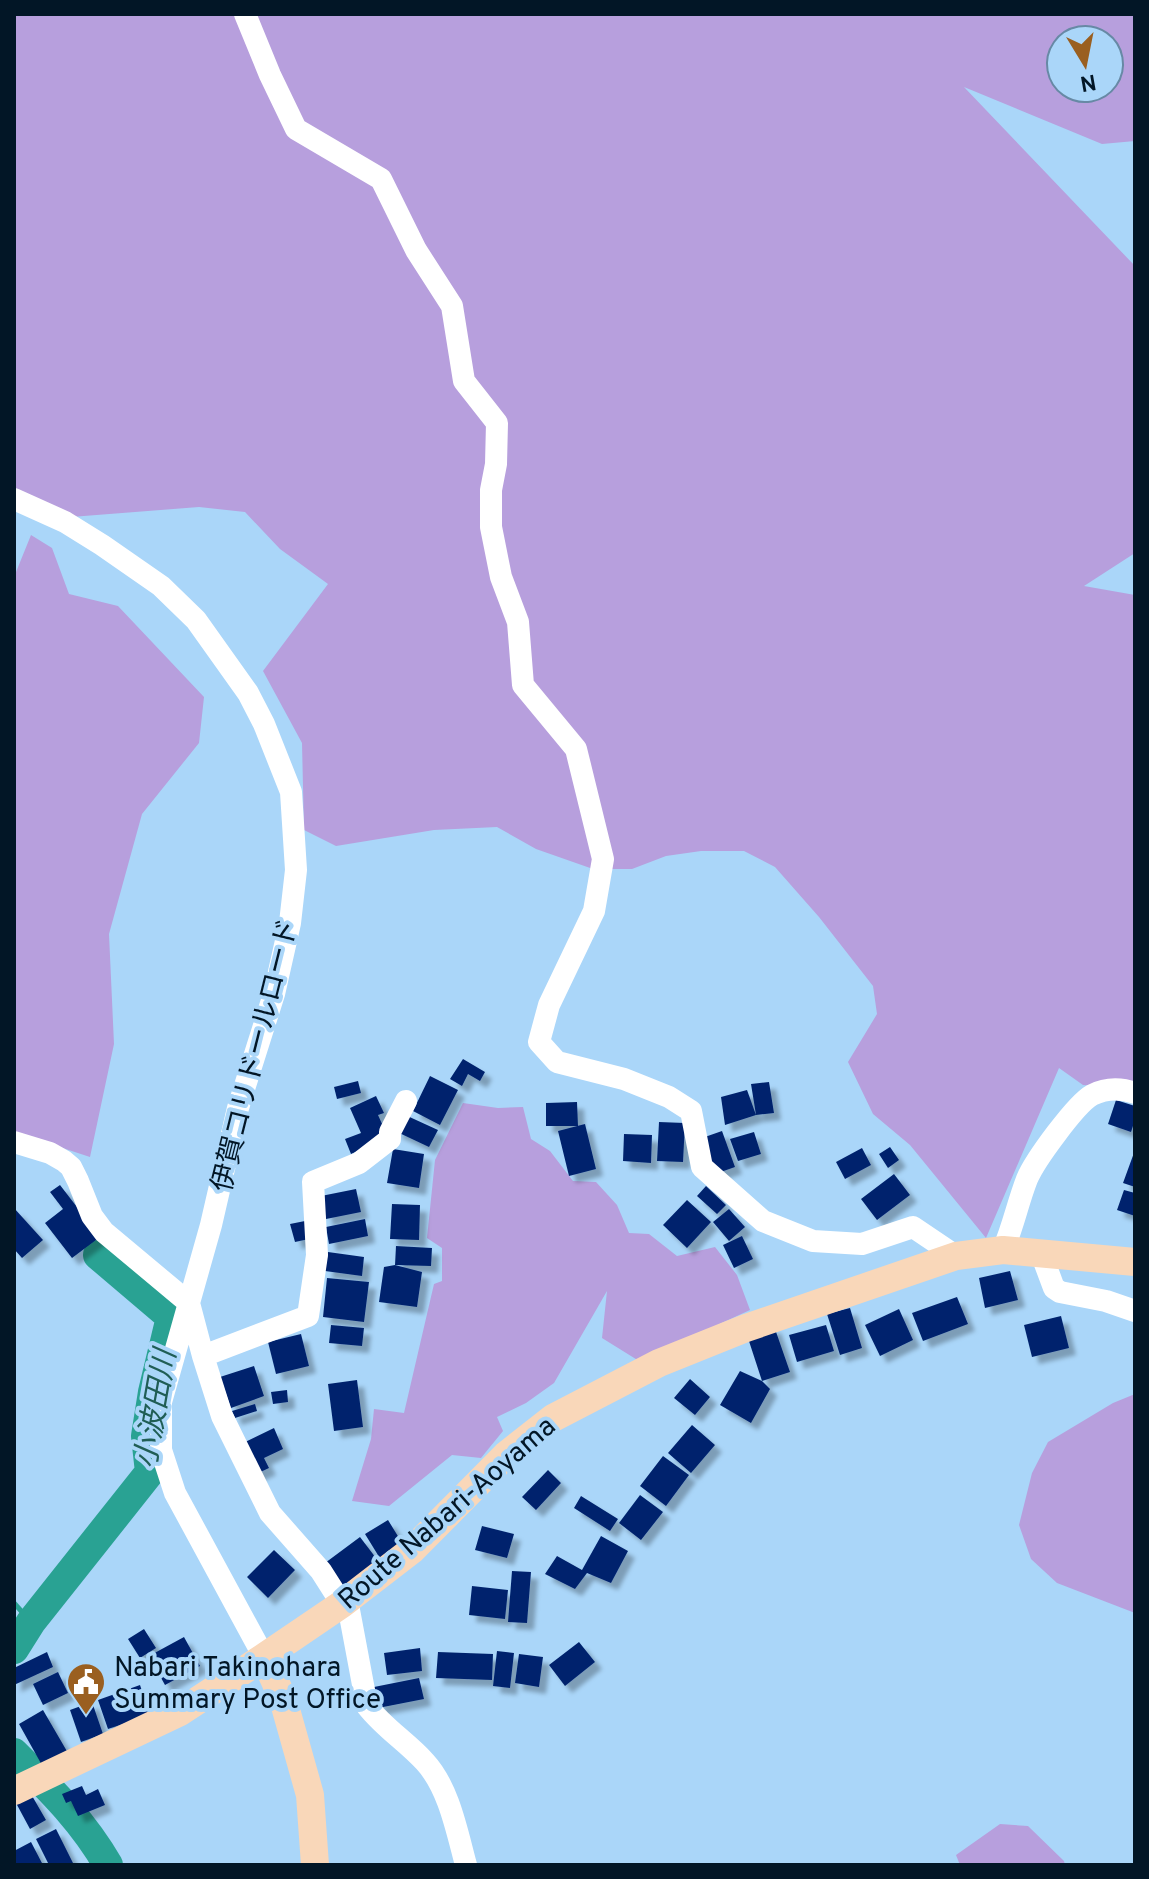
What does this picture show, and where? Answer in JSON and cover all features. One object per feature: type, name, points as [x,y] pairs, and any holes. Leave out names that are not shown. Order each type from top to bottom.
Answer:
[{"type":"main road","name":"Route Nabari-Aoyama","points":[[22,1788],[180,1712],[264,1657],[342,1604],[412,1550],[506,1455],[553,1418],[659,1363],[857,1288],[956,1256],[1003,1250],[1135,1262]]},
{"type":"main road","points":[[264,1657],[283,1699],[310,1795],[315,1865]]},
{"type":"street","points":[[245,14],[296,129],[381,179],[416,250],[452,306],[464,381],[497,423],[491,527],[501,577],[518,622],[523,685],[576,749],[603,859],[594,911],[549,1005],[539,1042],[557,1062],[624,1079],[669,1097],[691,1111],[702,1167],[763,1221],[789,1234],[813,1241],[862,1244],[913,1227],[956,1256]]},
{"type":"street","name":"伊賀コリドールロード","points":[[14,499],[65,522],[102,545],[161,586],[196,620],[248,693],[291,792],[296,870],[290,923],[274,994],[238,1108],[161,1402],[161,1450],[175,1493],[264,1657]]},
{"type":"street","points":[[1003,1250],[1027,1179],[1039,1157],[1080,1105],[1090,1096],[1106,1089],[1135,1093]]},
{"type":"street","points":[[203,1356],[308,1316],[317,1255],[313,1182],[359,1163],[390,1139],[390,1132],[406,1101]]},
{"type":"street","points":[[14,1142],[64,1161],[71,1167],[92,1216],[104,1232],[189,1303],[222,1416],[270,1513],[321,1571],[349,1610],[367,1706],[397,1739],[425,1761],[439,1782],[466,1865]]},
{"type":"street","points":[[1041,1253],[1054,1288],[1060,1292],[1106,1301],[1135,1311]]},
{"type":"shaded area","points":[[14,14],[1135,14],[1135,141],[1102,144],[964,87],[1135,266],[1135,553],[1084,586],[1135,595],[1135,1101],[1118,1088],[1083,1085],[1059,1068],[986,1238],[910,1145],[873,1114],[848,1062],[877,1014],[873,986],[775,867],[744,851],[701,851],[666,856],[632,869],[593,869],[536,849],[497,827],[434,830],[336,846],[304,830],[302,743],[263,671],[328,584],[280,549],[245,512],[199,507],[71,517],[14,490]]},
{"type":"shaded area","points":[[31,535],[52,548],[69,594],[118,606],[204,697],[199,743],[142,814],[109,934],[114,1044],[90,1157],[14,1132],[14,577]]},
{"type":"shaded area","points":[[463,1103],[498,1108],[523,1107],[531,1139],[550,1151],[573,1181],[596,1182],[617,1205],[629,1233],[649,1234],[677,1256],[715,1247],[737,1275],[750,1310],[639,1361],[602,1338],[607,1291],[554,1383],[526,1403],[497,1417],[503,1431],[481,1458],[452,1455],[389,1506],[352,1501],[371,1439],[374,1409],[404,1413],[434,1284],[442,1281],[442,1248],[427,1238],[435,1160]]},
{"type":"shaded area","points":[[1135,1394],[1135,1613],[1057,1583],[1031,1559],[1019,1525],[1032,1473],[1048,1442],[1113,1403]]},
{"type":"shaded area","points":[[1000,1824],[1028,1826],[1065,1865],[960,1865],[956,1855]]},
{"type":"building","points":[[463,1059],[485,1072],[480,1081],[468,1074],[462,1086],[450,1079]]},
{"type":"building","points":[[430,1076],[458,1090],[440,1125],[413,1111]]},
{"type":"building","points":[[358,1081],[361,1093],[337,1099],[334,1087]]},
{"type":"building","points":[[769,1082],[774,1113],[756,1115],[751,1084]]},
{"type":"building","points":[[747,1090],[756,1115],[725,1125],[721,1097]]},
{"type":"building","points":[[376,1096],[384,1113],[378,1115],[388,1137],[351,1154],[345,1139],[361,1133],[350,1108]]},
{"type":"building","points":[[1116,1100],[1135,1106],[1135,1127],[1131,1132],[1108,1124]]},
{"type":"building","points":[[577,1102],[578,1126],[546,1126],[546,1103]]},
{"type":"building","points":[[403,1114],[438,1130],[429,1147],[395,1131]]},
{"type":"building","points":[[659,1122],[685,1123],[683,1162],[657,1161]]},
{"type":"building","points":[[585,1124],[596,1169],[569,1176],[558,1131]]},
{"type":"building","points":[[722,1131],[735,1167],[715,1174],[702,1138]]},
{"type":"building","points":[[754,1132],[761,1154],[738,1161],[730,1139]]},
{"type":"building","points":[[624,1134],[652,1135],[651,1163],[623,1161]]},
{"type":"building","points":[[890,1147],[899,1160],[888,1168],[879,1154]]},
{"type":"building","points":[[862,1148],[871,1165],[845,1179],[836,1162]]},
{"type":"building","points":[[393,1149],[424,1154],[419,1188],[387,1183]]},
{"type":"building","points":[[1135,1150],[1135,1187],[1123,1183]]},
{"type":"building","points":[[894,1174],[910,1195],[877,1220],[861,1199]]},
{"type":"building","points":[[60,1185],[100,1237],[72,1258],[45,1223],[63,1209],[50,1192]]},
{"type":"building","points":[[706,1186],[726,1205],[717,1214],[697,1196]]},
{"type":"building","points":[[356,1189],[361,1212],[326,1219],[321,1196]]},
{"type":"building","points":[[1124,1190],[1135,1193],[1135,1216],[1117,1210]]},
{"type":"building","points":[[687,1200],[711,1222],[687,1248],[663,1225]]},
{"type":"building","points":[[392,1204],[420,1205],[419,1240],[390,1239]]},
{"type":"building","points":[[14,1208],[43,1240],[22,1258],[14,1249]]},
{"type":"building","points":[[729,1209],[745,1227],[729,1241],[713,1222]]},
{"type":"building","points":[[365,1219],[368,1236],[329,1244],[326,1227]]},
{"type":"building","points":[[305,1221],[309,1239],[295,1242],[290,1224]]},
{"type":"building","points":[[742,1236],[753,1259],[734,1268],[723,1245]]},
{"type":"building","points":[[396,1246],[432,1248],[431,1266],[395,1265]]},
{"type":"building","points":[[328,1252],[364,1257],[362,1276],[325,1271]]},
{"type":"building","points":[[395,1265],[422,1272],[417,1307],[379,1302],[384,1267]]},
{"type":"building","points":[[1010,1271],[1018,1300],[985,1308],[979,1278]]},
{"type":"building","points":[[327,1278],[369,1282],[364,1322],[323,1317]]},
{"type":"building","points":[[957,1297],[968,1324],[923,1341],[912,1313]]},
{"type":"building","points":[[850,1308],[862,1348],[840,1355],[827,1314]]},
{"type":"building","points":[[899,1309],[913,1340],[880,1356],[865,1325]]},
{"type":"building","points":[[1061,1316],[1069,1348],[1032,1357],[1024,1325]]},
{"type":"building","points":[[331,1325],[364,1328],[362,1346],[329,1343]]},
{"type":"building","points":[[826,1325],[834,1351],[797,1362],[789,1335]]},
{"type":"building","points":[[774,1326],[790,1372],[762,1381],[747,1335]]},
{"type":"building","points":[[301,1334],[309,1366],[276,1374],[268,1342]]},
{"type":"building","points":[[254,1366],[264,1396],[231,1408],[220,1377]]},
{"type":"building","points":[[740,1371],[762,1381],[770,1389],[751,1423],[720,1405]]},
{"type":"building","points":[[690,1379],[710,1397],[695,1415],[674,1398]]},
{"type":"building","points":[[357,1380],[363,1427],[334,1431],[328,1384]]},
{"type":"building","points":[[287,1390],[288,1402],[273,1404],[271,1392]]},
{"type":"building","points":[[255,1404],[257,1411],[235,1418],[232,1411]]},
{"type":"building","points":[[692,1425],[715,1445],[691,1473],[668,1453]]},
{"type":"building","points":[[274,1428],[283,1449],[264,1458],[269,1468],[254,1475],[239,1445]]},
{"type":"building","points":[[663,1456],[689,1475],[666,1506],[640,1486]]},
{"type":"building","points":[[548,1470],[561,1483],[536,1510],[522,1497]]},
{"type":"building","points":[[640,1495],[663,1512],[641,1540],[619,1523]]},
{"type":"building","points":[[581,1496],[618,1519],[610,1531],[574,1508]]},
{"type":"building","points":[[388,1520],[404,1546],[381,1560],[365,1534]]},
{"type":"building","points":[[482,1526],[514,1534],[507,1558],[475,1550]]},
{"type":"building","points":[[601,1536],[628,1551],[611,1583],[587,1573],[575,1589],[545,1574],[557,1556],[582,1570]]},
{"type":"building","points":[[360,1537],[379,1562],[345,1589],[325,1563]]},
{"type":"building","points":[[274,1550],[295,1570],[268,1598],[247,1577]]},
{"type":"building","points":[[512,1571],[531,1572],[527,1623],[508,1622]]},
{"type":"building","points":[[472,1586],[508,1590],[505,1619],[469,1615]]},
{"type":"building","points":[[144,1629],[156,1648],[140,1658],[128,1639]]},
{"type":"building","points":[[184,1637],[200,1666],[165,1685],[149,1656]]},
{"type":"building","points":[[579,1642],[595,1662],[565,1686],[549,1665]]},
{"type":"building","points":[[420,1648],[422,1671],[387,1675],[384,1653]]},
{"type":"building","points":[[497,1651],[514,1653],[510,1688],[493,1686]]},
{"type":"building","points":[[47,1652],[53,1667],[14,1685],[14,1668]]},
{"type":"building","points":[[438,1652],[493,1654],[492,1680],[436,1678]]},
{"type":"building","points":[[519,1654],[543,1657],[539,1687],[515,1683]]},
{"type":"building","points":[[58,1672],[68,1693],[43,1705],[33,1684]]},
{"type":"building","points":[[419,1678],[424,1699],[378,1708],[374,1687]]},
{"type":"building","points":[[140,1685],[150,1715],[108,1729],[98,1700]]},
{"type":"building","points":[[92,1702],[103,1734],[81,1742],[70,1710]]},
{"type":"building","points":[[43,1710],[68,1753],[43,1767],[19,1724]]},
{"type":"building","points":[[82,1786],[86,1795],[98,1789],[105,1805],[78,1816],[71,1801],[66,1803],[62,1794]]},
{"type":"building","points":[[31,1794],[46,1820],[30,1829],[16,1803]]},
{"type":"building","points":[[56,1829],[74,1865],[49,1865],[36,1839]]},
{"type":"building","points":[[31,1842],[43,1865],[14,1865],[14,1851]]},
{"type":"waterway","name":"小波田川","points":[[14,1649],[31,1622],[150,1472],[146,1436],[171,1317],[98,1255]]},
{"type":"waterway","points":[[14,1603],[31,1622]]},
{"type":"waterway","name":"小波田川","points":[[14,1753],[76,1819],[108,1865]]},
{"type":"place","name":"Nabari Takinohara Summary Post Office","points":[[86,1716]]}]
